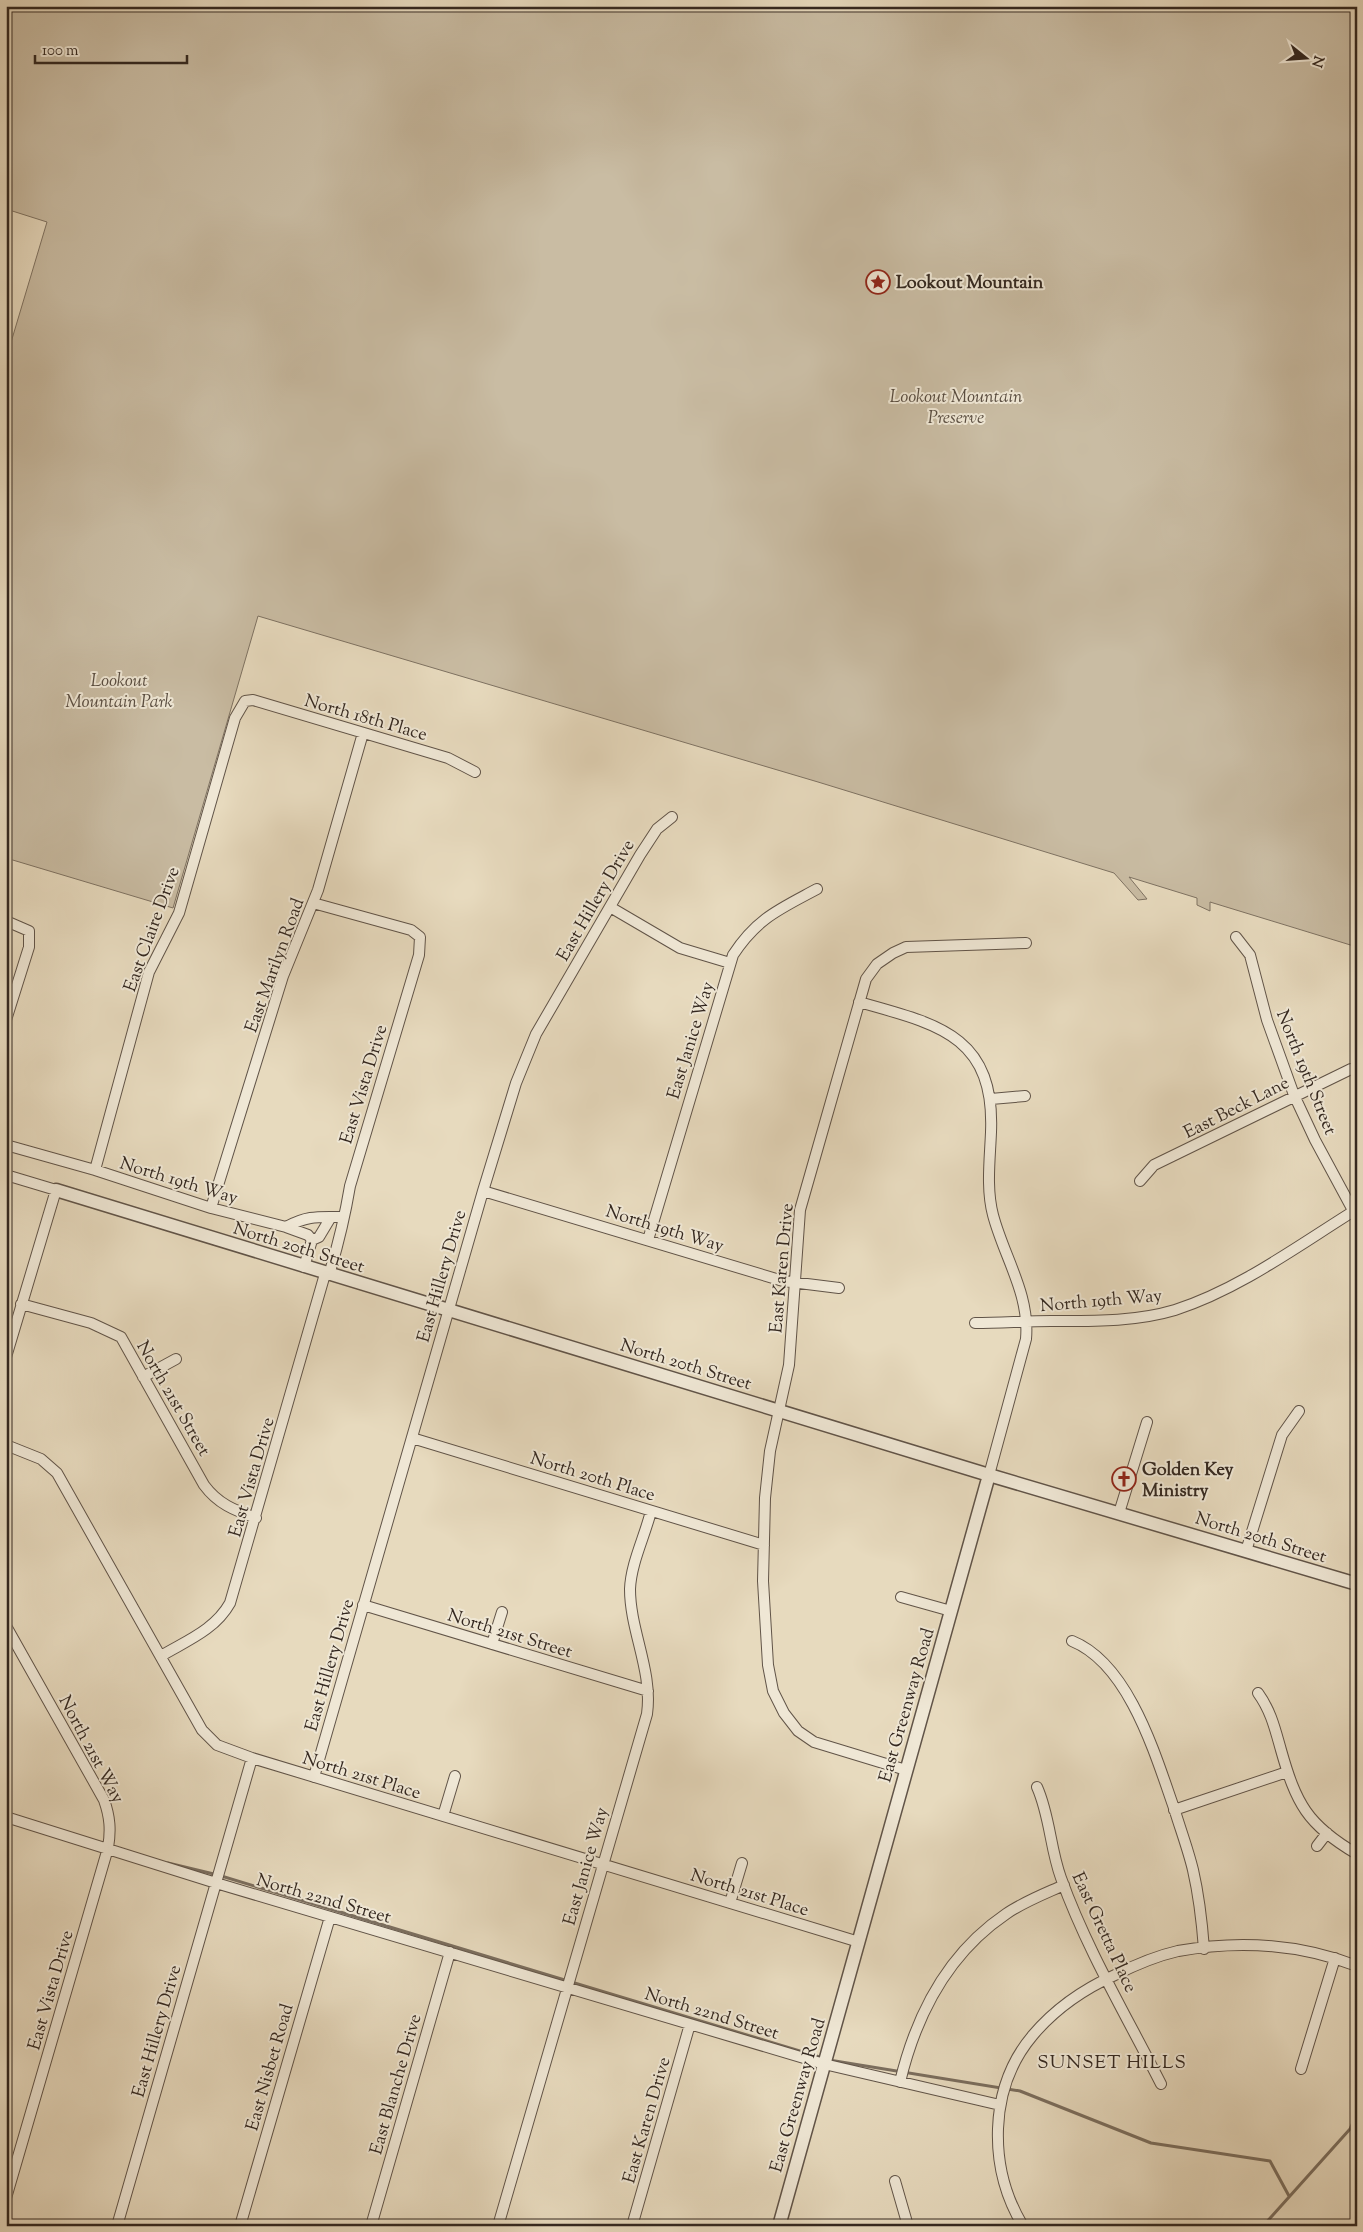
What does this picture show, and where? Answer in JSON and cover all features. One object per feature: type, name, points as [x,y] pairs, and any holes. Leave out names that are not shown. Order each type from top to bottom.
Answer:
[{"type":"street","name":"North 18th Place","points":[[245,701],[253,700],[448,758],[475,772]]},
{"type":"street","name":"East Claire Drive","points":[[95,1170],[149,972],[178,913],[235,718],[245,701]]},
{"type":"street","name":"East Marilyn Road","points":[[212,1208],[283,976],[313,903],[363,732]]},
{"type":"street","name":"East Hillery Drive","points":[[314,1777],[483,1191],[516,1083],[531,1044],[610,907],[657,829],[672,817]]},
{"type":"street","name":"East Janice Way","points":[[648,1240],[730,963],[750,931],[766,917],[817,889]]},
{"type":"street","name":"East Vista Drive","points":[[161,1656],[206,1630],[223,1616],[235,1591],[327,1274],[339,1241],[342,1217],[358,1157],[419,955],[420,937],[411,930],[313,903]]},
{"type":"street","points":[[610,907],[680,948],[730,963]]},
{"type":"street","points":[[6,922],[30,931],[29,947],[6,1020]]},
{"type":"street","name":"North 19th Street","points":[[1236,937],[1250,955],[1267,1020],[1294,1095],[1315,1140],[1356,1212]]},
{"type":"street","name":"East Karen Drive","points":[[906,1770],[814,1742],[798,1732],[784,1713],[773,1691],[768,1665],[764,1581],[765,1498],[770,1451],[789,1366],[798,1229],[804,1192],[859,1002],[866,979],[877,964],[906,947],[1026,943]]},
{"type":"street","name":"East Greenway Road","points":[[779,2226],[1026,1339],[1027,1322],[1022,1296],[993,1215],[989,1195],[991,1099],[985,1075],[976,1059],[954,1036],[922,1021],[859,1002]]},
{"type":"street","name":"East Beck Lane","points":[[1140,1181],[1154,1165],[1294,1095],[1351,1069]]},
{"type":"street","points":[[991,1099],[1025,1096]]},
{"type":"street","name":"North 19th Way","points":[[6,1145],[95,1170],[212,1208],[286,1227]]},
{"type":"street","name":"North 20th Street","points":[[6,1175],[989,1475],[1357,1584]]},
{"type":"street","points":[[6,1357],[56,1190]]},
{"type":"street","name":"North 19th Way","points":[[483,1191],[795,1283],[839,1288]]},
{"type":"street","name":"North 19th Way","points":[[975,1323],[1081,1322],[1148,1316],[1174,1310],[1204,1299],[1235,1284],[1356,1212]]},
{"type":"street","points":[[304,1267],[312,1240],[322,1232],[331,1217]]},
{"type":"street","points":[[286,1227],[303,1218],[342,1217]]},
{"type":"street","points":[[286,1227],[308,1235],[312,1240]]},
{"type":"street","points":[[322,1232],[339,1241]]},
{"type":"street","name":"North 21st Street","points":[[21,1304],[92,1323],[121,1337],[212,1495],[228,1508],[256,1518]]},
{"type":"street","points":[[143,1377],[176,1360]]},
{"type":"street","points":[[1246,1551],[1282,1435],[1299,1411]]},
{"type":"street","points":[[1118,1513],[1147,1422]]},
{"type":"street","name":"North 20th Place","points":[[412,1438],[764,1545]]},
{"type":"street","name":"North 21st Place","points":[[6,1445],[41,1459],[57,1473],[202,1730],[217,1745],[252,1758],[859,1942]]},
{"type":"street","name":"East Janice Way","points":[[498,2226],[647,1714],[648,1691],[630,1588],[651,1511]]},
{"type":"street","points":[[900,1597],[950,1611]]},
{"type":"street","name":"North 21st Street","points":[[363,1605],[648,1691]]},
{"type":"street","points":[[492,1644],[502,1612]]},
{"type":"street","name":"North 21st Way","points":[[6,1626],[41,1699],[104,1800],[110,1817],[108,1848]]},
{"type":"street","points":[[1072,1641],[1092,1652],[1111,1672],[1129,1700],[1147,1734],[1192,1867],[1200,1904],[1204,1948]]},
{"type":"street","points":[[1258,1693],[1271,1714],[1287,1772],[1301,1807],[1328,1834],[1357,1854]]},
{"type":"street","name":"East Hillery Drive","points":[[117,2226],[252,1758]]},
{"type":"street","points":[[1174,1810],[1287,1772]]},
{"type":"street","points":[[443,1816],[455,1776]]},
{"type":"street","name":"East Gretta Place","points":[[1037,1787],[1046,1807],[1051,1839],[1064,1885],[1107,1978],[1161,2084]]},
{"type":"street","name":"North 22nd Street","points":[[6,1817],[216,1883],[824,2064],[1000,2105]]},
{"type":"street","points":[[1317,1846],[1328,1834]]},
{"type":"street","name":"East Vista Drive","points":[[6,2198],[108,1848]]},
{"type":"street","points":[[730,1903],[742,1863]]},
{"type":"street","points":[[900,2082],[906,2056],[924,2009],[958,1958],[974,1940],[1006,1914],[1064,1885]]},
{"type":"street","name":"East Nisbet Road","points":[[240,2226],[330,1917]]},
{"type":"street","points":[[1023,2226],[1016,2214],[1005,2184],[998,2152],[1000,2105],[1012,2072],[1032,2036],[1060,2008],[1107,1978],[1139,1962],[1178,1951],[1230,1946],[1268,1946],[1300,1949],[1357,1966]]},
{"type":"street","name":"East Blanche Drive","points":[[370,2226],[450,1952]]},
{"type":"street","points":[[1301,2069],[1335,1958]]},
{"type":"street","name":"East Karen Drive","points":[[632,2226],[690,2024]]},
{"type":"street","points":[[895,2181],[908,2226]]},
{"type":"green space","name":"Lookout Mountain Preserve","points":[[6,6],[1357,6],[1357,947],[1210,902],[1210,911],[1197,905],[1197,898],[1129,877],[1147,899],[1138,900],[1114,873],[818,782],[258,616],[173,908],[6,858],[6,359],[47,222],[6,209]]},
{"type":"waterway","points":[[168,1863],[218,1875],[823,2058]]},
{"type":"waterway","points":[[829,2060],[1020,2091],[1151,2143],[1270,2161],[1289,2196]]},
{"type":"waterway","points":[[1263,2226],[1350,2129],[1357,2113]]},
{"type":"place","name":"Lookout Mountain","points":[[878,282]]},
{"type":"place","name":"Golden Key Ministry","points":[[1124,1479]]},
{"type":"district","name":"SUNSET HILLS","points":[[1112,2061]]},
{"type":"park label","name":"Lookout Mountain Park","points":[[119,690]]}]
